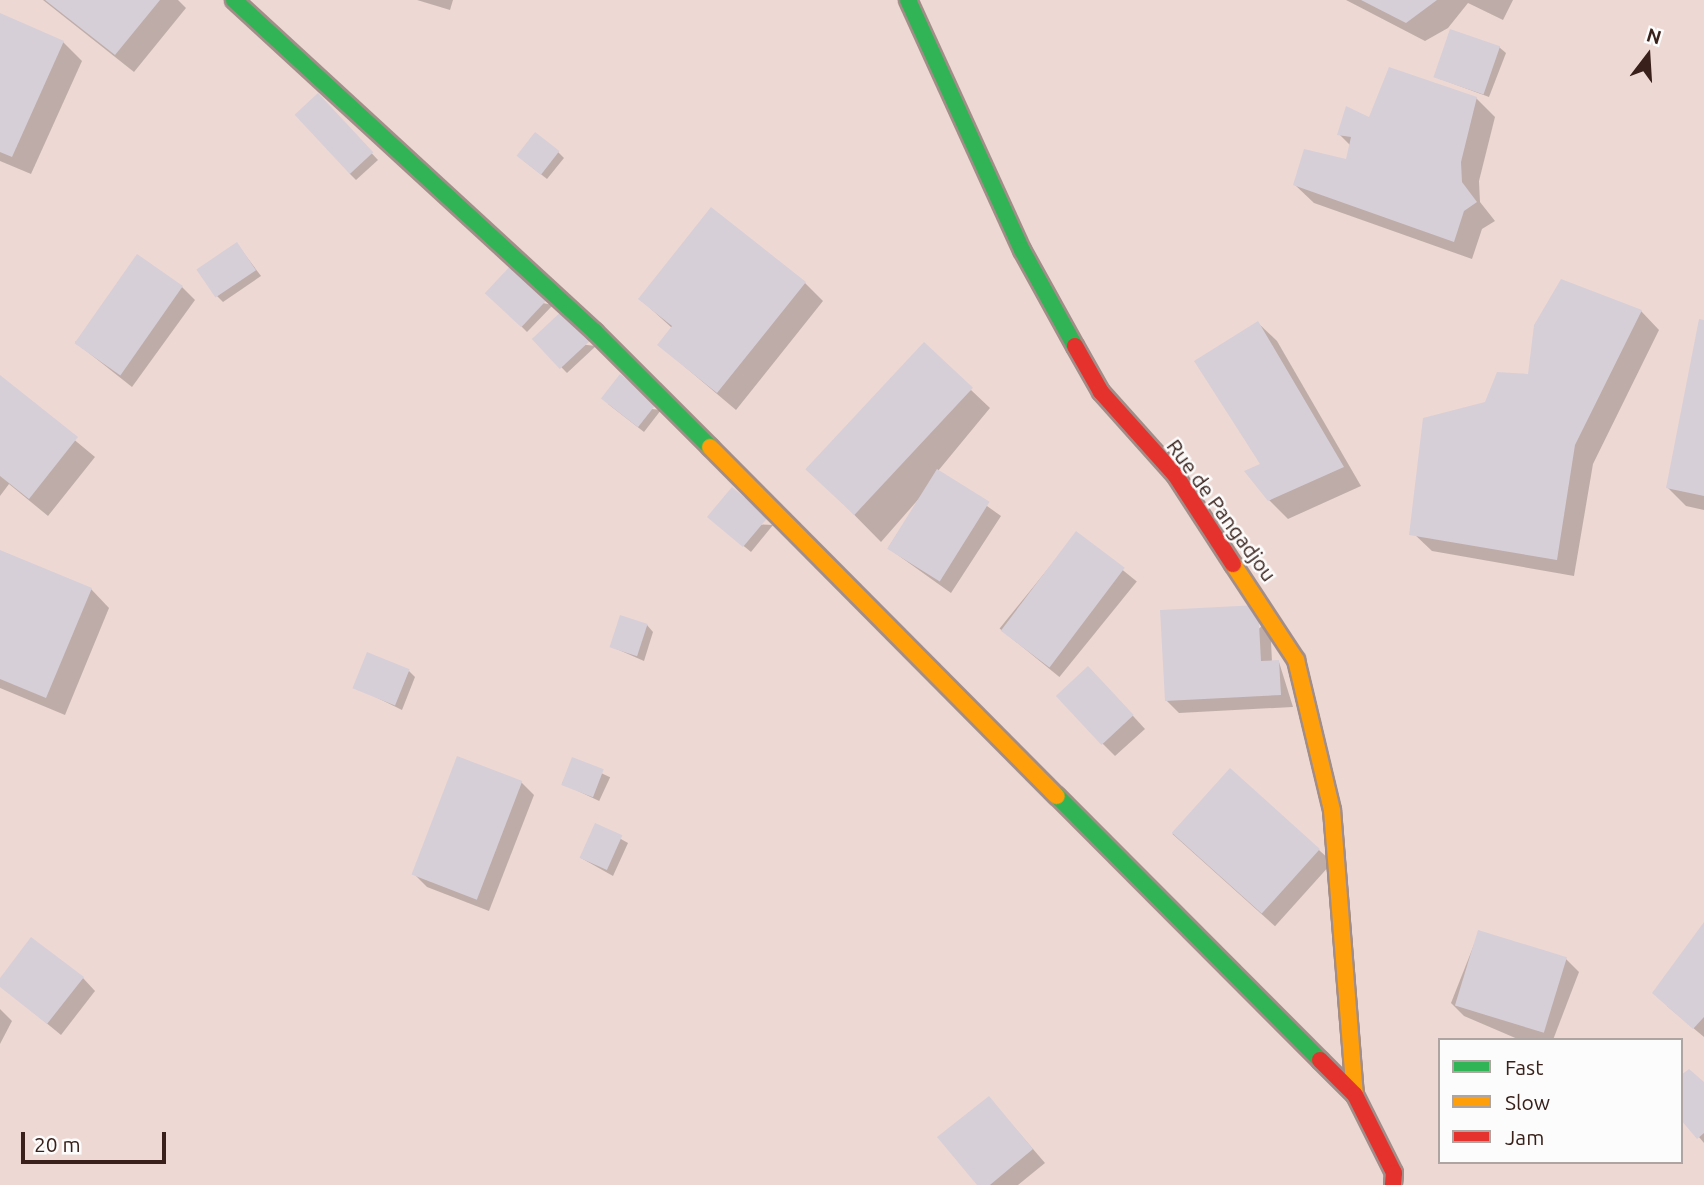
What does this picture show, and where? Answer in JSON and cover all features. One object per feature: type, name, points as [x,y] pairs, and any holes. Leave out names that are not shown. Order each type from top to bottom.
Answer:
[{"type":"street","points":[[234,0],[595,332],[1355,1095],[1394,1173],[1393,1185]]},
{"type":"street","name":"Rue de Pangadjou","points":[[908,0],[910,16],[1022,250],[1101,391],[1176,476],[1296,660],[1332,810],[1355,1095]]},
{"type":"building","points":[[45,0],[160,0],[115,55]]},
{"type":"building","points":[[1361,0],[1437,0],[1406,23]]},
{"type":"building","points":[[0,13],[64,41],[12,157],[0,152]]},
{"type":"building","points":[[1450,29],[1500,46],[1484,94],[1433,77]]},
{"type":"building","points":[[1389,67],[1477,97],[1461,162],[1462,182],[1477,202],[1464,211],[1454,242],[1293,185],[1304,149],[1346,159],[1351,137],[1337,135],[1346,106],[1369,117]]},
{"type":"building","points":[[318,93],[373,152],[350,174],[295,115]]},
{"type":"building","points":[[535,132],[559,151],[541,175],[517,156]]},
{"type":"building","points":[[711,207],[806,282],[717,393],[657,345],[672,326],[638,299]]},
{"type":"building","points":[[237,242],[256,270],[215,298],[196,269]]},
{"type":"building","points":[[137,254],[183,286],[120,375],[74,343]]},
{"type":"building","points":[[512,264],[549,298],[521,327],[485,293]]},
{"type":"building","points":[[1561,279],[1642,310],[1575,445],[1557,560],[1409,535],[1423,418],[1485,402],[1497,372],[1528,374],[1534,325]]},
{"type":"building","points":[[564,309],[592,339],[560,369],[532,339]]},
{"type":"building","points":[[1699,319],[1704,320],[1704,496],[1666,488]]},
{"type":"building","points":[[1258,321],[1344,467],[1268,501],[1244,471],[1260,464],[1194,361]]},
{"type":"building","points":[[924,342],[973,388],[854,515],[805,469]]},
{"type":"building","points":[[620,374],[657,403],[638,427],[601,398]]},
{"type":"building","points":[[0,375],[78,437],[29,499],[0,476]]},
{"type":"building","points":[[937,469],[990,502],[940,582],[887,549]]},
{"type":"building","points":[[732,487],[768,517],[743,547],[707,517]]},
{"type":"building","points":[[1076,531],[1125,568],[1049,668],[1001,631]]},
{"type":"building","points":[[0,550],[92,588],[46,698],[0,679]]},
{"type":"building","points":[[1258,605],[1261,661],[1279,660],[1281,695],[1165,701],[1160,610]]},
{"type":"building","points":[[620,615],[648,624],[637,656],[609,647]]},
{"type":"building","points":[[367,652],[410,669],[395,705],[352,688]]},
{"type":"building","points":[[1088,666],[1134,715],[1102,745],[1056,696]]},
{"type":"building","points":[[457,756],[522,781],[477,900],[411,875]]},
{"type":"building","points":[[572,757],[604,769],[593,797],[561,785]]},
{"type":"building","points":[[1230,768],[1320,849],[1262,914],[1172,833]]},
{"type":"building","points":[[595,823],[622,835],[607,870],[580,858]]},
{"type":"building","points":[[1704,922],[1704,1017],[1693,1029],[1652,993]]},
{"type":"building","points":[[1478,930],[1567,957],[1544,1033],[1455,1006]]},
{"type":"building","points":[[31,937],[84,977],[47,1024],[0,987],[0,978]]},
{"type":"building","points":[[1689,1069],[1704,1082],[1704,1133],[1697,1139],[1683,1122],[1683,1074]]},
{"type":"building","points":[[989,1096],[1033,1149],[990,1185],[977,1185],[937,1137]]},
{"type":"traffic: fast","points":[[234,0],[595,332],[710,447]]},
{"type":"traffic: fast","points":[[908,0],[1022,250],[1075,346]]},
{"type":"traffic: fast","points":[[1057,796],[1320,1060]]},
{"type":"traffic: slow","points":[[710,447],[1057,796]]},
{"type":"traffic: slow","points":[[1233,564],[1296,660],[1332,810],[1355,1095]]},
{"type":"traffic: jam","points":[[1075,346],[1101,392],[1176,476],[1233,564]]},
{"type":"traffic: jam","points":[[1320,1060],[1355,1095],[1394,1173],[1393,1185]]}]
